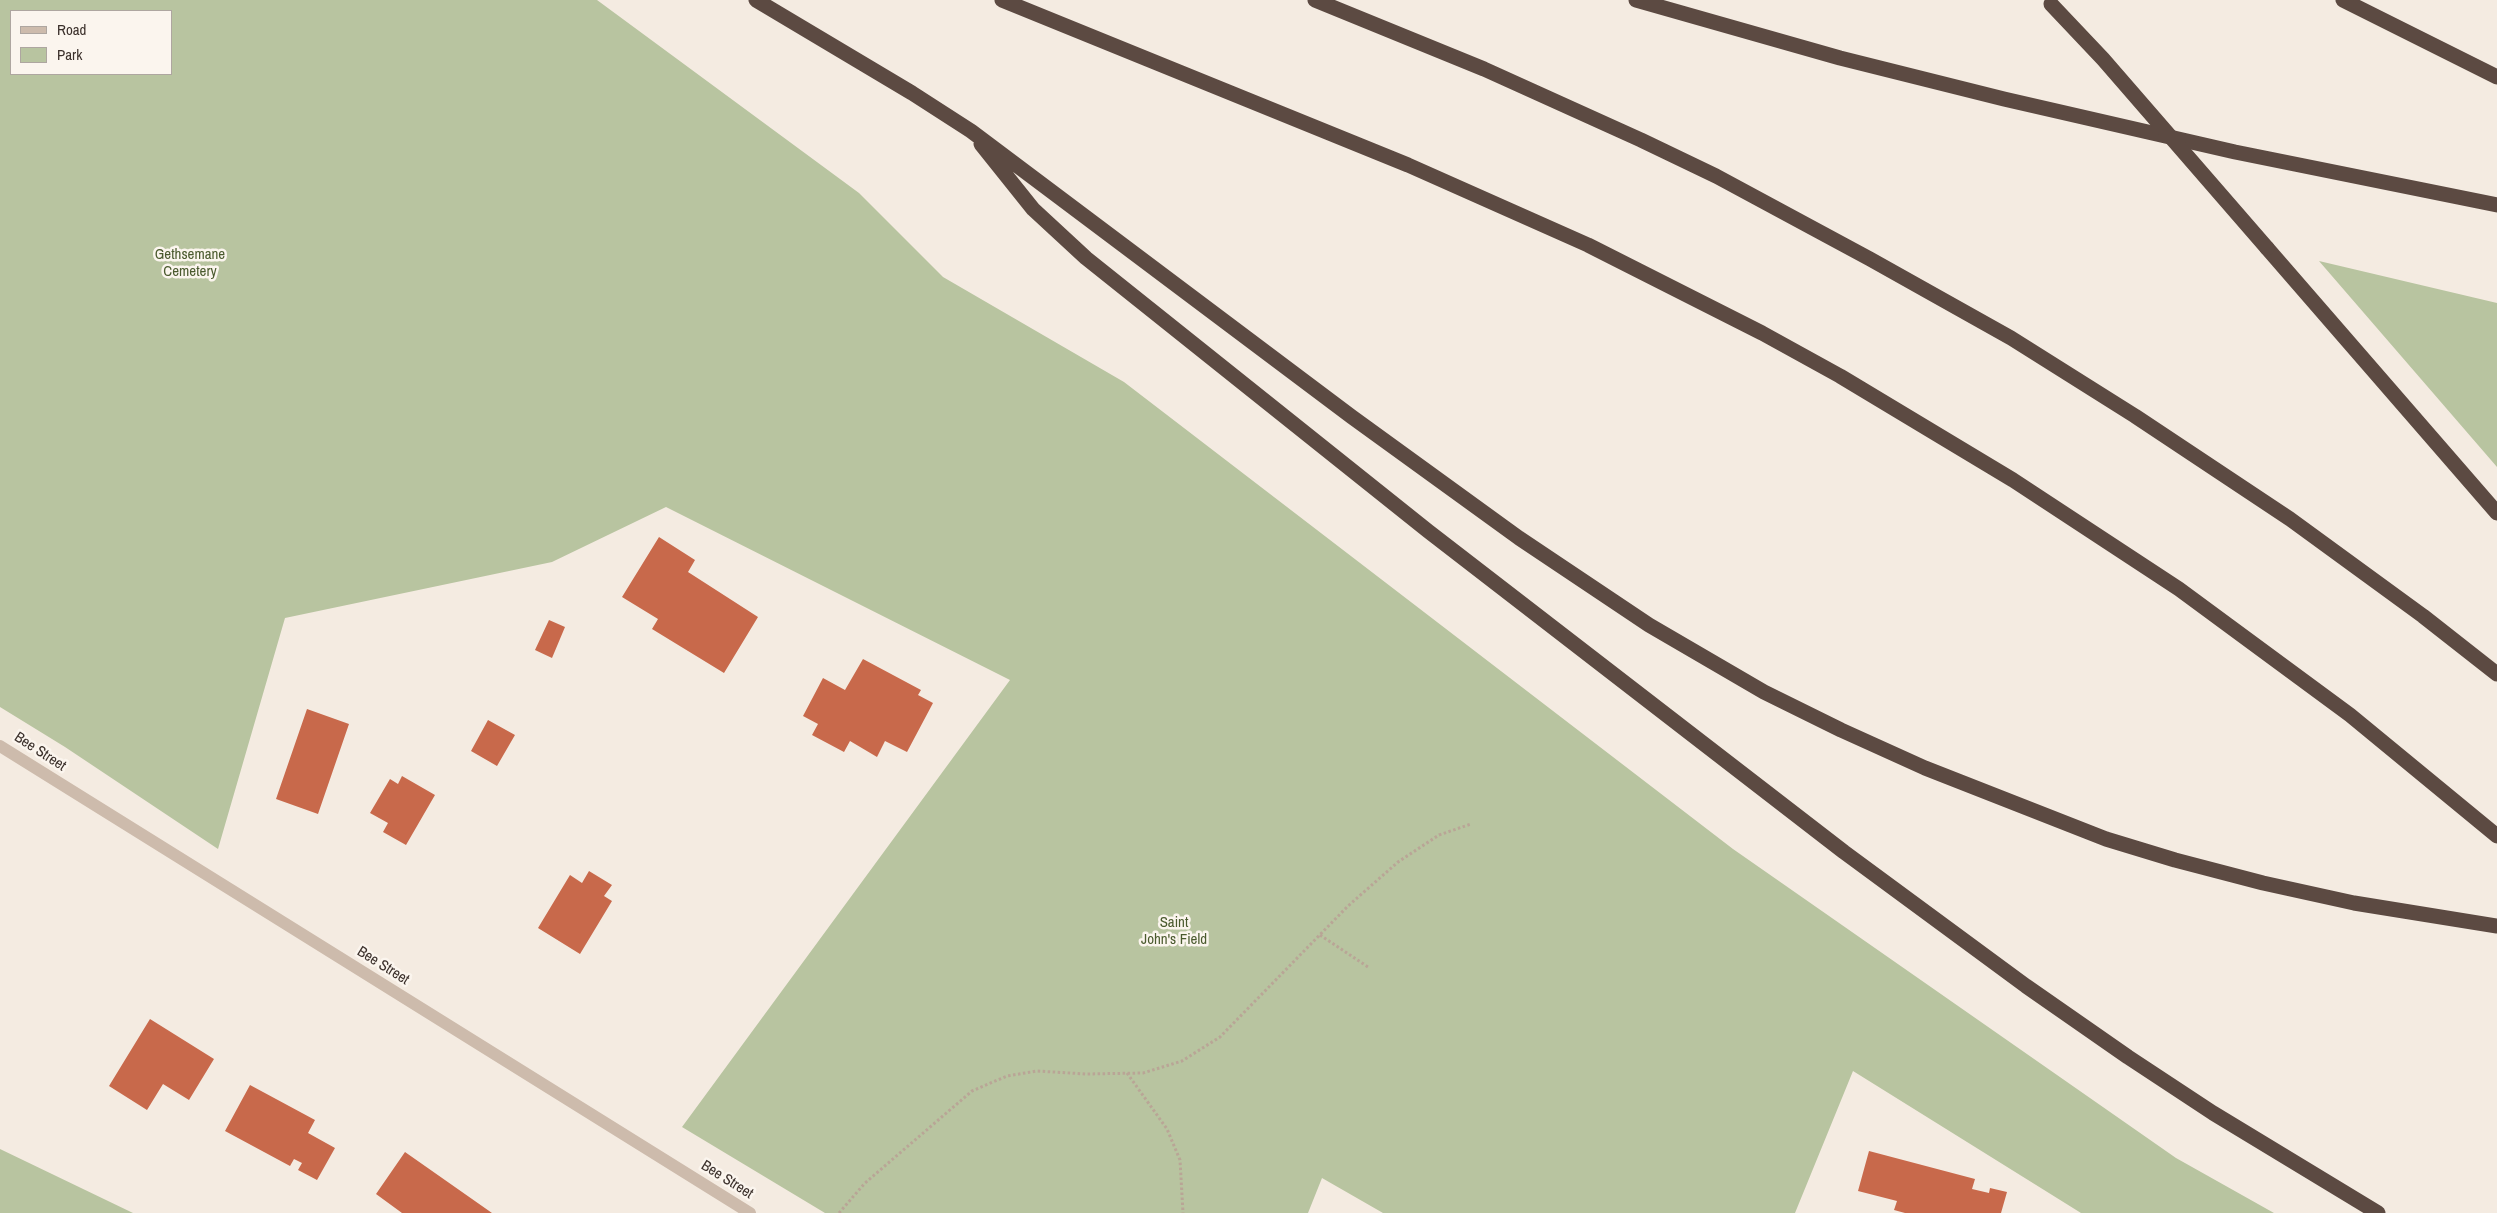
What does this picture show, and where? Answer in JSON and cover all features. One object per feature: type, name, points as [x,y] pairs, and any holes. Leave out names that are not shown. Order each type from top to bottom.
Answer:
[{"type":"highway","points":[[756,0],[853,56],[971,131],[1352,417],[1518,538],[1649,625],[1764,692],[1924,768],[2106,838],[2175,860],[2263,883],[2436,917],[2497,926]]},
{"type":"highway","points":[[1002,0],[1408,165],[1588,244],[1754,329],[1840,376],[2013,480],[2179,589],[2350,715],[2497,836]]},
{"type":"highway","points":[[1316,0],[1484,69],[1716,176],[1870,258],[2011,338],[2135,416],[2290,519],[2423,616],[2497,674]]},
{"type":"highway","points":[[1636,0],[1840,58],[2023,104],[2226,150],[2497,205]]},
{"type":"highway","points":[[2343,0],[2497,77]]},
{"type":"highway","points":[[2049,2],[2109,66],[2497,513]]},
{"type":"highway","points":[[971,131],[1033,209],[1086,258],[1428,531],[1844,852],[2026,986],[2136,1062],[2213,1113],[2378,1213]]},
{"type":"street","name":"Bee Street","points":[[0,746],[750,1213]]},
{"type":"path","points":[[838,1213],[865,1183],[972,1091],[1007,1076],[1038,1071],[1086,1074],[1143,1073],[1182,1061],[1220,1037],[1320,935],[1398,862],[1439,836],[1471,824]]},
{"type":"path","points":[[1320,935],[1368,967]]},
{"type":"path","points":[[1127,1073],[1167,1128],[1180,1160],[1183,1213]]},
{"type":"green space","points":[[0,0],[597,0],[859,193],[943,277],[1124,382],[1733,849],[2176,1158],[2274,1213],[2081,1213],[1853,1071],[1795,1213],[1383,1213],[1322,1178],[1308,1213],[825,1213],[682,1127],[1010,680],[666,507],[552,562],[285,618],[218,849],[65,747],[0,707]]},
{"type":"green space","points":[[2319,261],[2497,303],[2497,467]]},
{"type":"green space","points":[[0,1149],[133,1213],[0,1213]]},
{"type":"building","points":[[659,537],[695,560],[688,572],[758,617],[724,673],[652,629],[658,619],[622,597]]},
{"type":"building","points":[[549,620],[565,627],[552,658],[535,650]]},
{"type":"building","points":[[863,659],[921,690],[918,695],[933,703],[907,752],[885,741],[877,757],[850,741],[844,752],[812,735],[818,724],[803,716],[823,678],[845,690]]},
{"type":"building","points":[[307,709],[349,724],[318,814],[276,799]]},
{"type":"building","points":[[488,720],[515,735],[497,766],[471,751]]},
{"type":"building","points":[[402,776],[435,795],[406,845],[383,832],[388,823],[370,813],[390,779],[398,784]]},
{"type":"building","points":[[589,871],[612,885],[604,896],[612,901],[580,954],[538,928],[570,875],[582,883]]},
{"type":"building","points":[[150,1019],[214,1059],[189,1100],[163,1084],[147,1110],[109,1086]]},
{"type":"building","points":[[250,1085],[315,1120],[308,1133],[335,1148],[317,1180],[298,1170],[302,1163],[294,1159],[290,1166],[225,1131]]},
{"type":"building","points":[[1869,1151],[1975,1179],[1972,1189],[1989,1193],[1990,1188],[2007,1192],[2001,1213],[1905,1213],[1894,1210],[1897,1201],[1858,1191]]},
{"type":"building","points":[[405,1152],[492,1213],[402,1213],[376,1194]]},
{"type":"park label","name":"Gethsemane Cemetery","points":[[190,264]]},
{"type":"park label","name":"Saint John's Field","points":[[1174,932]]}]
